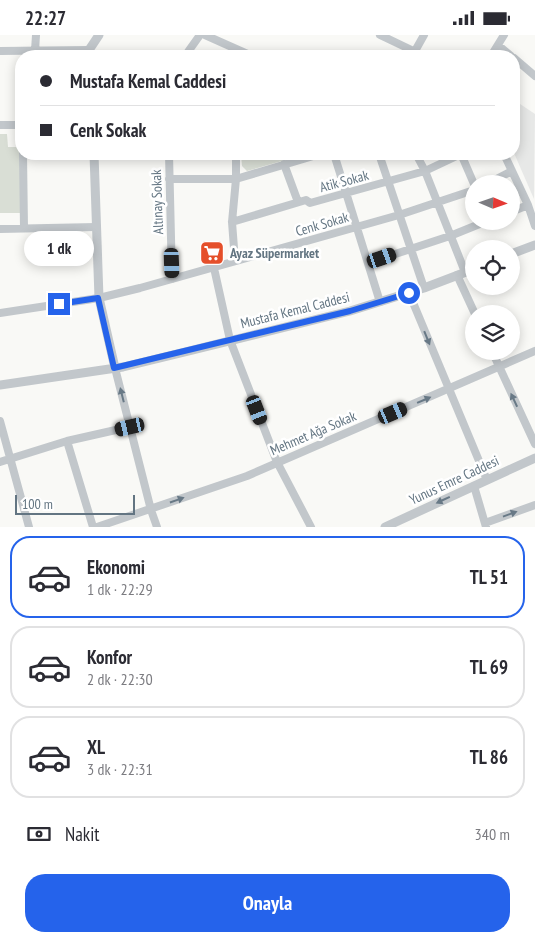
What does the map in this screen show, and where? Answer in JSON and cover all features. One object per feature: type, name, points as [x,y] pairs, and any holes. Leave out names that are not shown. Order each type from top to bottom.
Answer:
[{"type":"street","points":[[35,50],[36,35]]},
{"type":"street","points":[[91,50],[99,35]]},
{"type":"street","points":[[189,50],[200,35]]},
{"type":"street","points":[[205,35],[239,50]]},
{"type":"street","points":[[380,35],[412,50]]},
{"type":"street","points":[[415,50],[424,35]]},
{"type":"street","points":[[495,50],[504,35]]},
{"type":"street","points":[[498,45],[504,50]]},
{"type":"street","points":[[0,51],[15,51]]},
{"type":"street","points":[[520,63],[535,76]]},
{"type":"street","points":[[0,125],[15,125]]},
{"type":"street","points":[[23,160],[24,228]]},
{"type":"street","points":[[94,160],[98,298],[114,368],[157,527]]},
{"type":"street","name":"Altınay Sokak","points":[[169,160],[172,279]]},
{"type":"street","points":[[235,261],[232,222],[236,160]]},
{"type":"street","points":[[169,179],[236,179],[298,160]]},
{"type":"street","points":[[336,160],[380,302]]},
{"type":"street","points":[[381,160],[424,288]]},
{"type":"street","points":[[419,160],[465,272]]},
{"type":"street","name":"Atik Sokak","points":[[232,222],[298,202],[306,200],[310,203],[388,182],[424,171],[448,160]]},
{"type":"street","points":[[464,160],[470,175]]},
{"type":"street","points":[[507,160],[528,205],[535,226]]},
{"type":"street","points":[[284,164],[298,202]]},
{"type":"street","points":[[504,175],[512,171]]},
{"type":"street","name":"Cenk Sokak","points":[[0,313],[98,298],[172,279],[399,215],[465,193]]},
{"type":"street","points":[[520,208],[528,205]]},
{"type":"street","points":[[0,229],[96,227]]},
{"type":"street","points":[[368,263],[465,230]]},
{"type":"street","points":[[520,251],[535,245]]},
{"type":"street","points":[[214,267],[230,339],[277,462],[311,527]]},
{"type":"street","name":"Mustafa Kemal Caddesi","points":[[0,385],[114,368],[193,350],[230,339],[350,311],[424,288],[465,272]]},
{"type":"street","points":[[409,293],[487,480]]},
{"type":"street","name":"Mehmet Ağa Sokak","points":[[95,527],[247,476],[535,351]]},
{"type":"street","points":[[496,360],[535,444]]},
{"type":"street","points":[[0,421],[29,527]]},
{"type":"street","points":[[0,462],[67,441],[130,427]]},
{"type":"street","points":[[67,441],[95,527]]},
{"type":"street","name":"Yunus Emre Caddesi","points":[[385,527],[535,458]]},
{"type":"street","points":[[474,486],[486,525],[535,505]]},
{"type":"shaded area","points":[[520,104],[535,114],[534,199],[517,160],[520,160]]},
{"type":"shaded area","points":[[0,134],[7,134],[8,147],[15,147],[15,160],[21,160],[22,213],[0,213]]},
{"type":"shaded area","points":[[242,160],[285,160],[247,171],[242,166]]},
{"type":"place","name":"Ayaz Süpermarket","points":[[212,253]]},
{"type":"route","points":[[59,304],[98,298],[114,368],[350,311],[409,293]]}]
